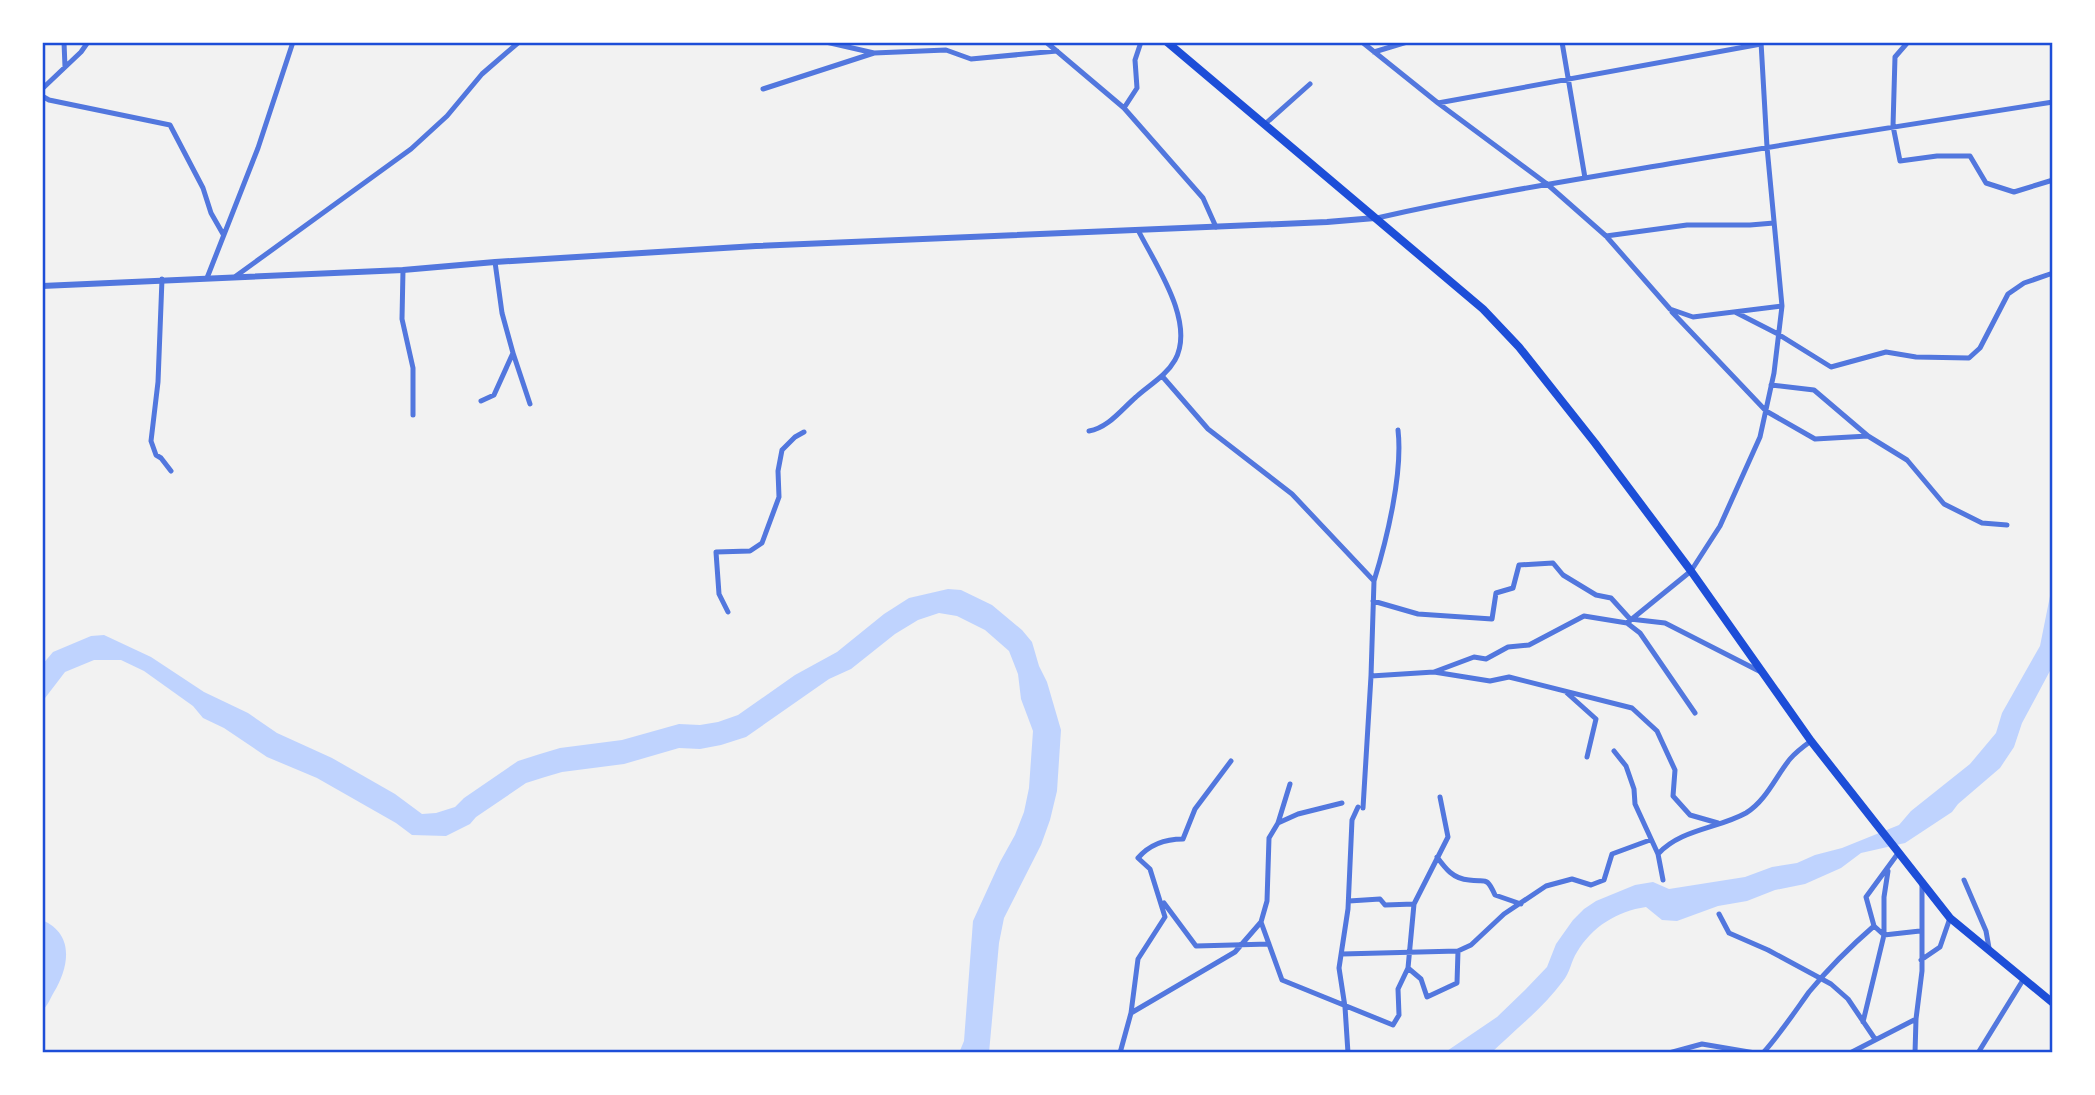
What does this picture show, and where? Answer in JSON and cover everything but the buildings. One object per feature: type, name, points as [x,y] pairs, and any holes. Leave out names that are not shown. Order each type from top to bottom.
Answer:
[{"type":"main road","points":[[1167,42],[1483,309],[1519,347],[1691,571],[1811,741],[1950,918],[2053,1003]]},
{"type":"street","points":[[64,42],[65,67]]},
{"type":"street","points":[[42,89],[88,42]]},
{"type":"street","points":[[207,278],[258,148],[293,42]]},
{"type":"street","points":[[236,276],[411,149],[447,116],[482,74],[519,42]]},
{"type":"street","points":[[826,42],[874,53],[946,50],[971,59],[1057,51]]},
{"type":"street","points":[[1046,42],[1124,108],[1203,198],[1216,226]]},
{"type":"street","points":[[1124,108],[1137,88],[1135,60],[1141,42]]},
{"type":"street","points":[[1362,42],[1438,103],[1547,184],[1606,236],[1766,411],[1815,439],[1868,436]]},
{"type":"street","points":[[1374,52],[1407,42]]},
{"type":"street","points":[[1562,42],[1585,178]]},
{"type":"street","points":[[1908,42],[1895,57],[1893,126],[1900,161],[1937,156],[1970,156],[1986,183],[2014,192],[2053,180]]},
{"type":"street","points":[[1438,103],[1761,43],[1767,148],[1782,306],[1766,411],[1760,437],[1720,526],[1691,571],[1629,621]]},
{"type":"street","points":[[763,89],[874,53]]},
{"type":"street","points":[[1265,124],[1310,84]]},
{"type":"street","points":[[42,96],[58,102],[170,125],[203,188],[211,213],[223,234]]},
{"type":"street","points":[[42,286],[403,270],[756,246],[1377,218],[1547,184],[2053,102]]},
{"type":"street","points":[[1606,236],[1687,225],[1774,223]]},
{"type":"street","points":[[1089,431],[1102,429],[1141,392],[1163,376],[1176,358],[1182,324],[1176,303],[1138,230]]},
{"type":"street","points":[[495,262],[502,313],[530,404]]},
{"type":"street","points":[[403,270],[402,318],[413,368],[413,415]]},
{"type":"street","points":[[1735,312],[1778,334],[1831,367],[1886,352],[1916,357],[1969,358],[1980,348],[2008,294],[2024,283],[2053,273]]},
{"type":"street","points":[[162,279],[158,382],[150,441],[156,455],[171,471]]},
{"type":"street","points":[[1670,309],[1693,317],[1782,306]]},
{"type":"street","points":[[481,401],[494,395],[513,353]]},
{"type":"street","points":[[1163,376],[1208,429],[1292,494],[1374,581]]},
{"type":"street","points":[[1771,385],[1814,390],[1868,436],[1907,460],[1944,504],[1982,523],[2007,524]]},
{"type":"street","points":[[1348,1053],[1339,968],[1349,901],[1352,820],[1361,808],[1371,676],[1374,581],[1389,521],[1400,447],[1398,430]]},
{"type":"street","points":[[728,612],[719,594],[716,552],[750,551],[762,543],[779,497],[778,471],[782,450],[804,432]]},
{"type":"street","points":[[1373,601],[1418,614],[1492,619],[1496,593],[1513,588],[1519,565],[1553,563],[1563,575],[1596,595],[1611,598],[1640,632],[1695,713]]},
{"type":"street","points":[[1434,672],[1474,657],[1486,659],[1508,648],[1529,645],[1584,616],[1665,623],[1761,672]]},
{"type":"street","points":[[1371,676],[1434,672],[1490,681],[1509,677],[1632,708],[1657,731],[1675,770],[1673,796],[1690,815],[1718,823]]},
{"type":"street","points":[[1565,691],[1595,719],[1587,757]]},
{"type":"street","points":[[1658,854],[1666,845],[1747,812],[1780,776],[1790,759],[1811,741]]},
{"type":"street","points":[[1614,751],[1626,766],[1634,789],[1635,804],[1658,854],[1663,880]]},
{"type":"street","points":[[1120,1053],[1131,1013],[1138,959],[1145,944],[1157,932],[1165,917],[1150,869],[1138,858],[1154,845],[1169,839],[1183,839],[1195,809],[1231,761]]},
{"type":"street","points":[[1131,1013],[1235,952],[1261,922],[1267,901],[1269,838],[1278,823],[1290,784]]},
{"type":"street","points":[[1261,922],[1282,980],[1393,1025],[1399,1015],[1398,989],[1408,968],[1414,904],[1448,837],[1440,797]]},
{"type":"street","points":[[1278,823],[1298,814],[1342,803]]},
{"type":"street","points":[[1342,954],[1458,951],[1471,945],[1504,914],[1531,894],[1572,879],[1591,885],[1604,880],[1612,854],[1650,840]]},
{"type":"street","points":[[1899,852],[1866,897],[1874,926],[1884,935],[1920,931]]},
{"type":"street","points":[[1437,857],[1447,872],[1468,880],[1483,879],[1490,883],[1495,895],[1521,904]]},
{"type":"street","points":[[1863,1023],[1884,935],[1884,897],[1889,867]]},
{"type":"street","points":[[1964,880],[1986,931],[1989,951]]},
{"type":"street","points":[[1915,1053],[1921,960],[1922,882]]},
{"type":"street","points":[[1160,898],[1196,946],[1269,943]]},
{"type":"street","points":[[1349,901],[1380,899],[1385,905],[1414,904]]},
{"type":"street","points":[[1719,915],[1729,933],[1768,950],[1831,984],[1848,999],[1875,1039]]},
{"type":"street","points":[[1921,960],[1940,947],[1950,918]]},
{"type":"street","points":[[1763,1053],[1821,979],[1874,926]]},
{"type":"street","points":[[1408,968],[1421,979],[1427,996],[1457,983],[1458,951]]},
{"type":"street","points":[[1978,1053],[2023,980]]},
{"type":"street","points":[[1850,1053],[1916,1019]]},
{"type":"street","points":[[1669,1053],[1702,1044],[1755,1053]]},
{"type":"water","points":[[2053,581],[2051,669],[2022,723],[2014,747],[2000,768],[1952,812],[1905,843],[1861,853],[1841,868],[1805,884],[1775,890],[1747,901],[1718,906],[1677,921],[1662,920],[1646,907],[1615,916],[1583,943],[1565,978],[1538,1010],[1491,1053],[1444,1053],[1497,1017],[1525,990],[1547,967],[1556,944],[1573,920],[1596,901],[1635,885],[1653,882],[1669,889],[1745,877],[1842,848],[1899,825],[1911,811],[1970,764],[1996,733],[2002,713],[2040,646]]},
{"type":"water","points":[[948,589],[961,590],[992,605],[1032,642],[1061,730],[1057,791],[1050,820],[1041,845],[1004,918],[999,943],[989,1053],[959,1053],[964,1041],[973,921],[1024,812],[1029,788],[1033,731],[1021,699],[1018,674],[1009,651],[985,630],[957,616],[939,613],[918,620],[895,634],[851,669],[829,679],[746,737],[700,749],[679,748],[624,764],[562,772],[526,783],[476,817],[470,824],[446,836],[412,835],[317,778],[267,757],[224,728],[203,718],[193,706],[144,671],[121,660],[94,660],[65,672],[42,702],[42,665],[53,652],[91,636],[104,635],[151,657],[204,692],[248,713],[277,733],[332,758],[395,794],[422,814],[436,813],[455,807],[518,761],[560,748],[622,740],[679,724],[700,725],[738,715],[795,675],[837,652],[884,614],[909,598]]},
{"type":"water","points":[[42,920],[60,934],[66,952],[59,982],[42,1011]]}]
